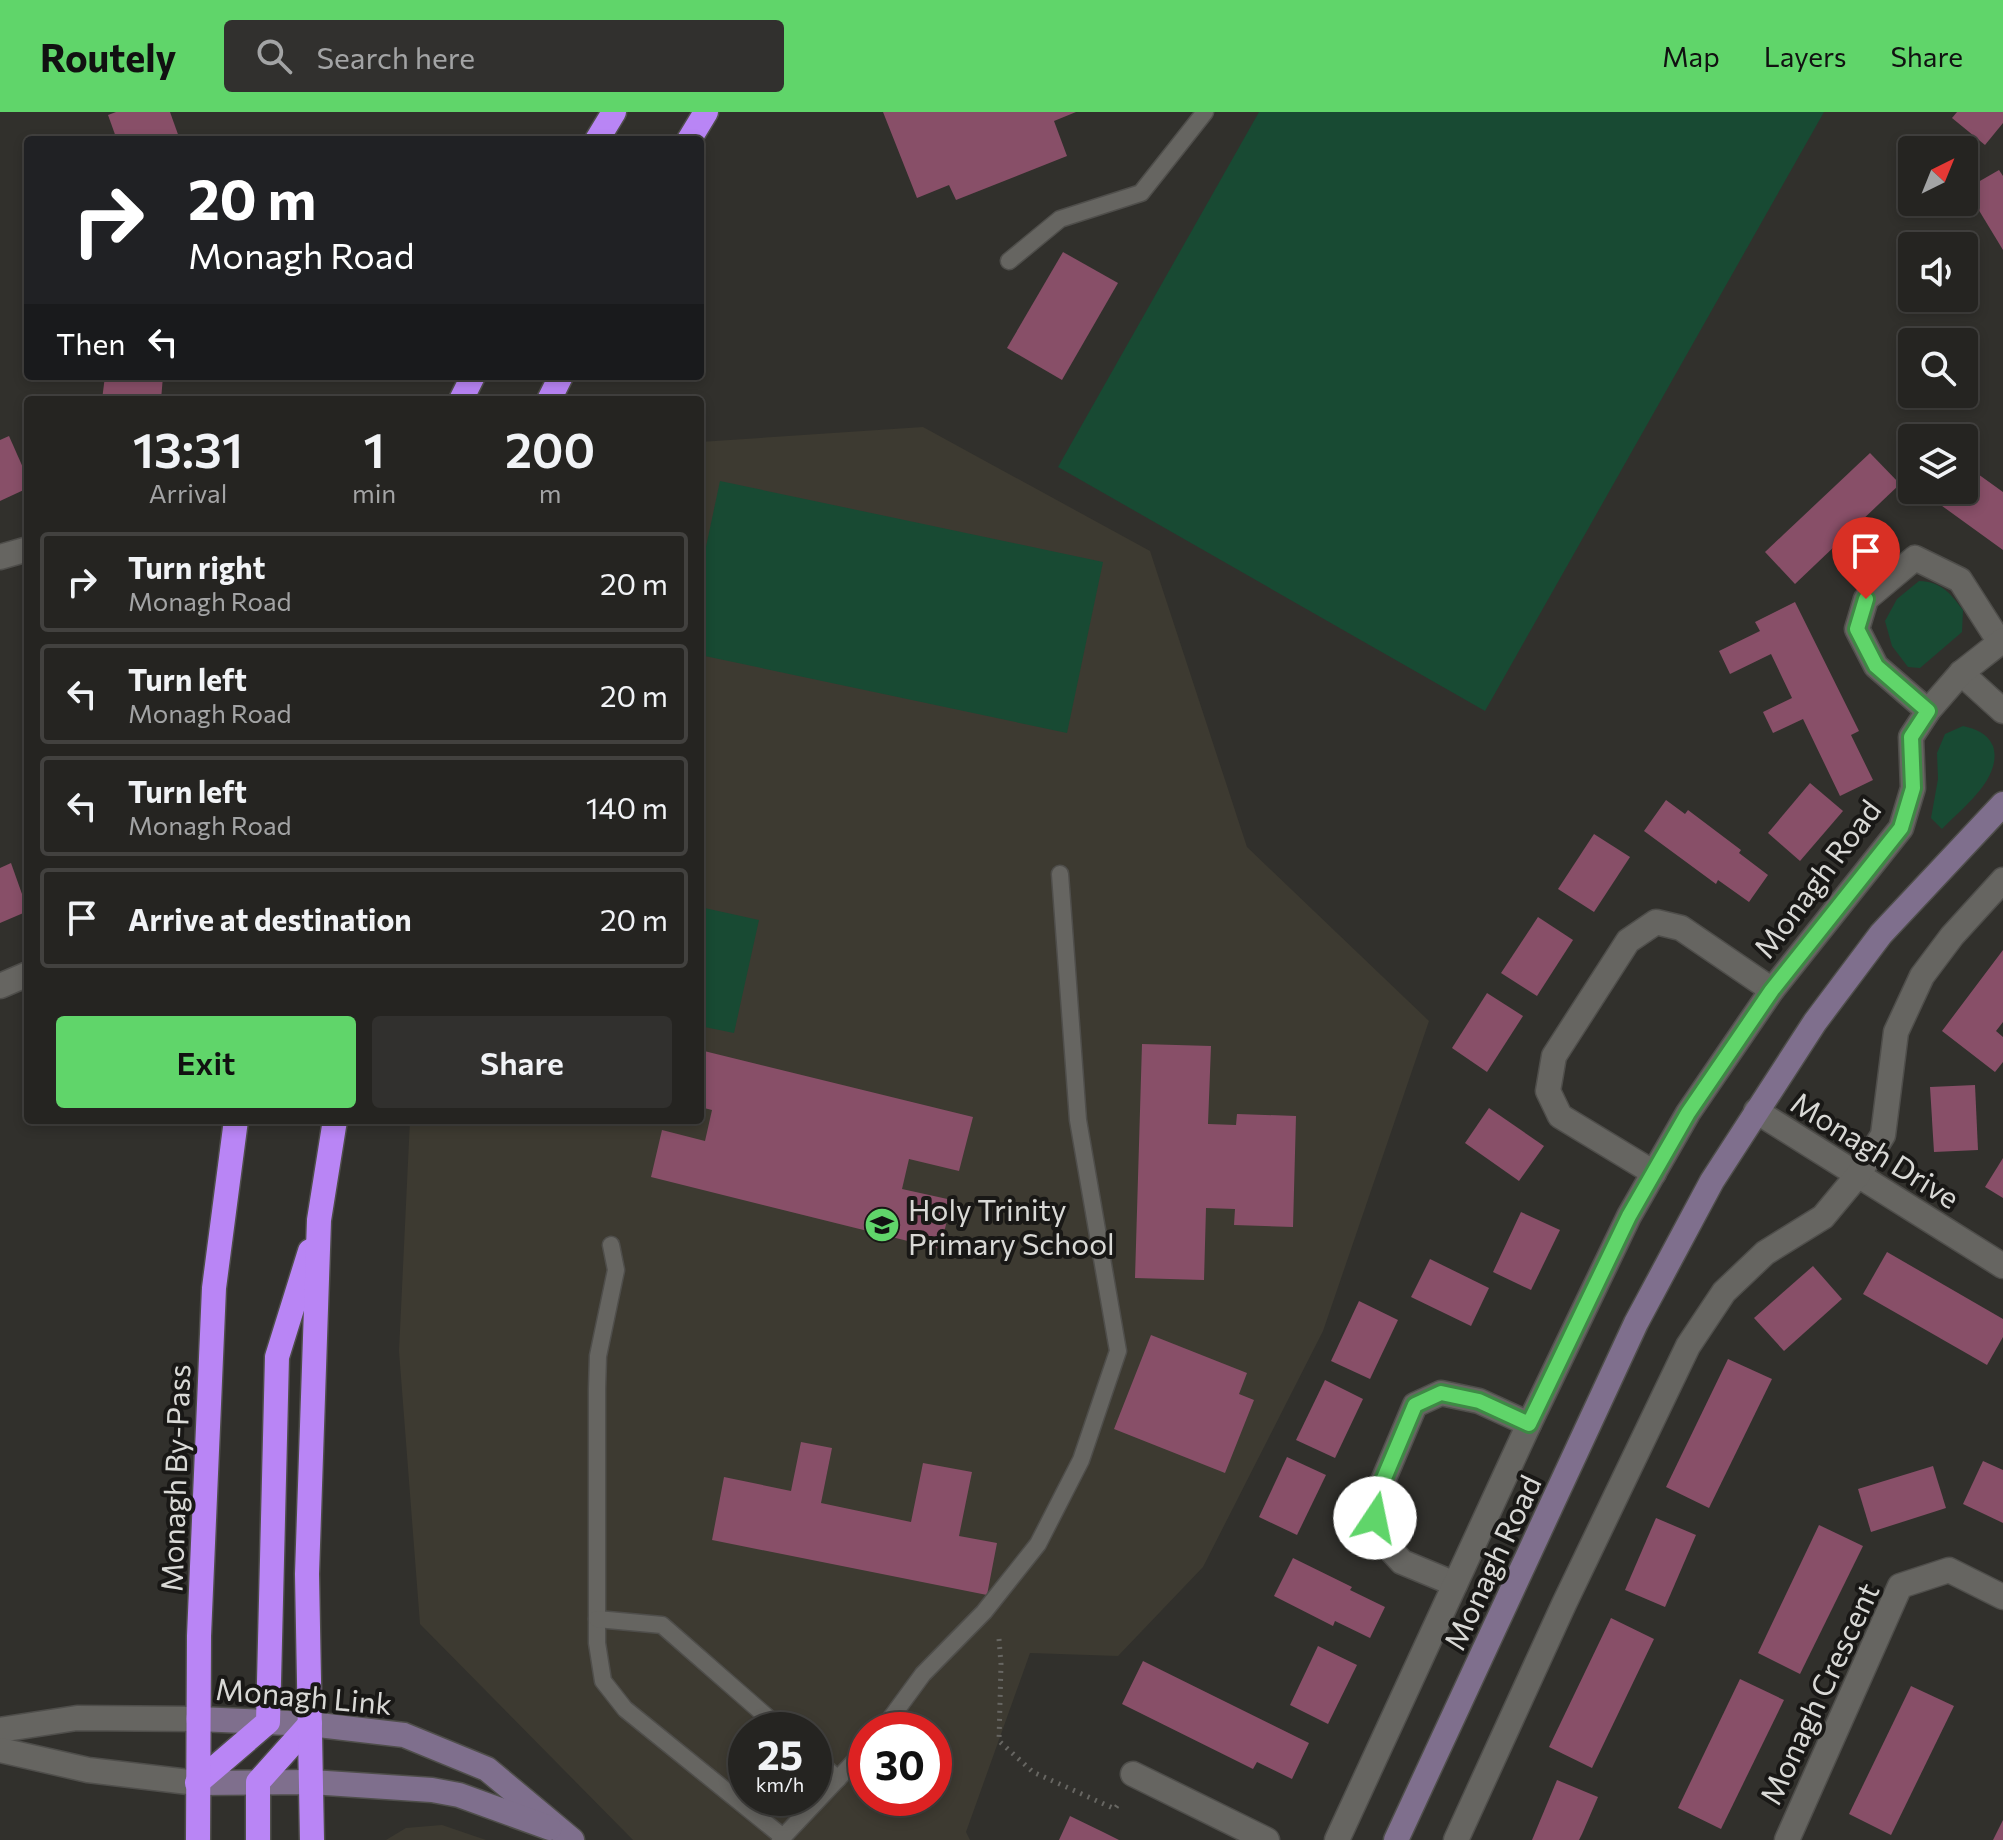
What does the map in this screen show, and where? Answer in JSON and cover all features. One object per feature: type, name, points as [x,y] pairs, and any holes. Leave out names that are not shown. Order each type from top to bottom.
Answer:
[{"type":"highway","points":[[599,136],[614,112]]},
{"type":"highway","points":[[691,136],[706,112]]},
{"type":"highway","name":"Monagh By-Pass","points":[[198,1840],[198,1719],[214,1288],[235,1124]]},
{"type":"highway","points":[[312,1840],[307,1574],[319,1220],[334,1124]]},
{"type":"highway","points":[[197,1783],[268,1722],[277,1357],[319,1220]]},
{"type":"highway","points":[[258,1840],[258,1782],[310,1724]]},
{"type":"street","points":[[0,557],[24,550]]},
{"type":"street","name":"Monagh Road","points":[[1337,1840],[1529,1424],[1629,1216],[1688,1113],[1772,990],[1901,828],[1913,788],[1911,737],[1928,711],[1961,673],[2001,640],[1960,580],[1915,558],[1866,599],[1857,629],[1876,666],[1928,711]]},
{"type":"street","points":[[1961,673],[2003,711]]},
{"type":"street","name":"Monagh Road","points":[[1396,1840],[1636,1323],[1712,1181],[1815,1022],[1881,934],[2003,804]]},
{"type":"street","points":[[1456,1840],[1564,1604],[1688,1346],[1724,1292],[1765,1253],[1823,1217],[1858,1175],[1883,1135],[1896,1032],[1922,976],[1952,936],[2003,880]]},
{"type":"street","name":"Monagh Road","points":[[1654,1173],[1560,1116],[1548,1091],[1554,1056],[1611,967],[1628,941],[1656,922],[1681,928],[1772,990]]},
{"type":"street","points":[[0,986],[24,976]]},
{"type":"street","name":"Monagh Drive","points":[[1756,1111],[2003,1266]]},
{"type":"street","name":"Monagh Road","points":[[1455,1584],[1402,1562],[1377,1535],[1374,1502],[1415,1405],[1441,1393],[1479,1401],[1529,1424]]},
{"type":"street","name":"Monagh Crescent","points":[[1787,1840],[1900,1586],[1949,1570],[2003,1597]]},
{"type":"street","points":[[0,1730],[77,1718],[198,1719]]},
{"type":"street","name":"Monagh Link","points":[[198,1719],[310,1724],[404,1735],[487,1769],[570,1837]]},
{"type":"street","points":[[0,1750],[88,1770],[197,1783]]},
{"type":"street","points":[[1133,1774],[1267,1840]]},
{"type":"street","name":"Monagh Link","points":[[197,1783],[311,1782],[432,1790],[459,1795],[570,1837]]},
{"type":"lane","points":[[1009,261],[1060,219],[1141,193],[1205,112]]},
{"type":"lane","points":[[895,1712],[923,1674],[976,1620],[1038,1544],[1081,1460],[1118,1351],[1078,1120],[1060,874]]},
{"type":"lane","points":[[611,1245],[616,1270],[598,1367],[597,1643],[603,1681],[625,1709],[781,1839],[848,1768]]},
{"type":"lane","points":[[597,1619],[662,1625],[761,1712]]},
{"type":"lane","points":[[832,1774],[838,1779]]},
{"type":"path","points":[[976,1620],[998,1636],[1001,1664],[999,1741],[1033,1772],[1115,1809],[1133,1774]]},
{"type":"shaded area","name":"Holy Trinity Primary School","points":[[923,427],[1150,551],[1247,847],[1429,1021],[1323,1331],[1203,1567],[1118,1656],[1030,1653],[966,1832],[970,1840],[633,1840],[420,1624],[399,1351],[410,1124],[704,1124],[704,442]]},
{"type":"shaded area","points":[[442,1825],[486,1840],[386,1840],[406,1828]]},
{"type":"green space","points":[[1259,112],[1824,112],[1485,711],[1058,467]]},
{"type":"green space","points":[[720,481],[1103,562],[1067,733],[704,656],[704,556]]},
{"type":"green space","points":[[1919,581],[1945,590],[1963,610],[1962,632],[1920,668],[1908,667],[1892,646],[1885,621],[1897,599]]},
{"type":"green space","points":[[1963,726],[1977,730],[1988,738],[1993,746],[1992,770],[1979,792],[1942,829],[1931,818],[1938,779],[1937,753],[1945,734]]},
{"type":"green space","points":[[704,908],[759,920],[734,1033],[704,1027]]},
{"type":"building","points":[[116,112],[170,112],[179,136],[116,136],[108,115]]},
{"type":"building","points":[[883,112],[1076,112],[1054,121],[1067,156],[956,200],[949,185],[917,198]]},
{"type":"building","points":[[1957,112],[2003,112],[2003,123],[1985,145],[1978,136],[1952,118]]},
{"type":"building","points":[[1999,170],[2003,176],[2003,250],[1978,209],[1978,182]]},
{"type":"building","points":[[1063,252],[1118,283],[1062,380],[1007,348]]},
{"type":"building","points":[[104,380],[163,380],[161,396],[102,396]]},
{"type":"building","points":[[9,436],[24,470],[24,490],[0,501],[0,440]]},
{"type":"building","points":[[1870,453],[1898,482],[1898,486],[1795,584],[1765,552]]},
{"type":"building","points":[[1978,474],[2003,492],[2003,550],[1939,504],[1978,504]]},
{"type":"building","points":[[1795,602],[1859,731],[1851,735],[1873,780],[1840,796],[1803,719],[1773,733],[1763,712],[1792,698],[1771,654],[1730,674],[1719,651],[1760,631],[1755,622]]},
{"type":"building","points":[[1810,783],[1843,811],[1800,861],[1768,833]]},
{"type":"building","points":[[1666,800],[1685,814],[1688,810],[1768,875],[1749,902],[1718,880],[1716,884],[1644,831]]},
{"type":"building","points":[[1594,834],[1630,857],[1594,912],[1558,889]]},
{"type":"building","points":[[11,863],[24,900],[24,913],[0,923],[0,868]]},
{"type":"building","points":[[1538,917],[1573,940],[1537,996],[1501,973]]},
{"type":"building","points":[[2003,950],[2003,1022],[1996,1031],[2003,1037],[2003,1062],[1995,1072],[1942,1031]]},
{"type":"building","points":[[1487,993],[1523,1016],[1487,1072],[1452,1048]]},
{"type":"building","points":[[1142,1044],[1211,1046],[1208,1124],[1236,1125],[1237,1114],[1296,1116],[1293,1227],[1234,1225],[1235,1209],[1206,1208],[1204,1280],[1135,1278]]},
{"type":"building","points":[[704,1051],[973,1117],[959,1171],[909,1159],[902,1189],[952,1200],[940,1249],[651,1177],[662,1130],[705,1141],[712,1110],[704,1108]]},
{"type":"building","points":[[1975,1085],[1978,1150],[1934,1152],[1930,1087]]},
{"type":"building","points":[[1489,1108],[1544,1146],[1519,1181],[1465,1143]]},
{"type":"building","points":[[2003,1158],[2003,1198],[1985,1187]]},
{"type":"building","points":[[1521,1212],[1560,1230],[1531,1290],[1493,1272]]},
{"type":"building","points":[[1887,1252],[2003,1319],[2003,1337],[1987,1365],[1863,1294]]},
{"type":"building","points":[[1430,1259],[1489,1288],[1471,1326],[1411,1297]]},
{"type":"building","points":[[1813,1266],[1842,1299],[1784,1351],[1754,1318]]},
{"type":"building","points":[[1359,1301],[1398,1320],[1370,1379],[1331,1361]]},
{"type":"building","points":[[1151,1335],[1247,1373],[1239,1394],[1254,1400],[1225,1473],[1114,1429]]},
{"type":"building","points":[[1728,1359],[1772,1379],[1709,1508],[1666,1487]]},
{"type":"building","points":[[1325,1380],[1363,1399],[1335,1458],[1296,1440]]},
{"type":"building","points":[[801,1442],[832,1448],[821,1503],[911,1522],[923,1463],[972,1472],[959,1536],[997,1543],[987,1595],[712,1540],[724,1477],[791,1491]]},
{"type":"building","points":[[1287,1457],[1326,1475],[1297,1535],[1259,1517]]},
{"type":"building","points":[[1983,1461],[2003,1470],[2003,1523],[1963,1504]]},
{"type":"building","points":[[1933,1466],[1946,1508],[1871,1532],[1858,1489]]},
{"type":"building","points":[[1656,1518],[1696,1535],[1665,1607],[1625,1590]]},
{"type":"building","points":[[1819,1525],[1863,1546],[1800,1674],[1758,1653]]},
{"type":"building","points":[[1293,1558],[1385,1607],[1370,1638],[1335,1621],[1333,1626],[1274,1596]]},
{"type":"building","points":[[1611,1618],[1654,1639],[1592,1768],[1549,1747]]},
{"type":"building","points":[[1318,1646],[1357,1665],[1328,1724],[1290,1705]]},
{"type":"building","points":[[1143,1661],[1309,1743],[1292,1779],[1257,1762],[1253,1769],[1122,1704]]},
{"type":"building","points":[[1740,1679],[1784,1700],[1721,1829],[1678,1808]]},
{"type":"building","points":[[1911,1686],[1954,1706],[1891,1835],[1849,1814]]},
{"type":"building","points":[[1557,1780],[1598,1797],[1579,1840],[1532,1840]]},
{"type":"building","points":[[1070,1816],[1103,1832],[1119,1840],[1059,1840]]},
{"type":"building","points":[[2003,1820],[2003,1840],[1993,1840]]},
{"type":"place","name":"Holy Trinity Primary School","points":[[882,1225]]},
{"type":"route","points":[[1375,1518],[1374,1502],[1415,1405],[1441,1393],[1479,1401],[1529,1424],[1629,1216],[1688,1113],[1772,990],[1901,828],[1913,788],[1911,737],[1928,711],[1876,666],[1857,629],[1866,599]]}]
